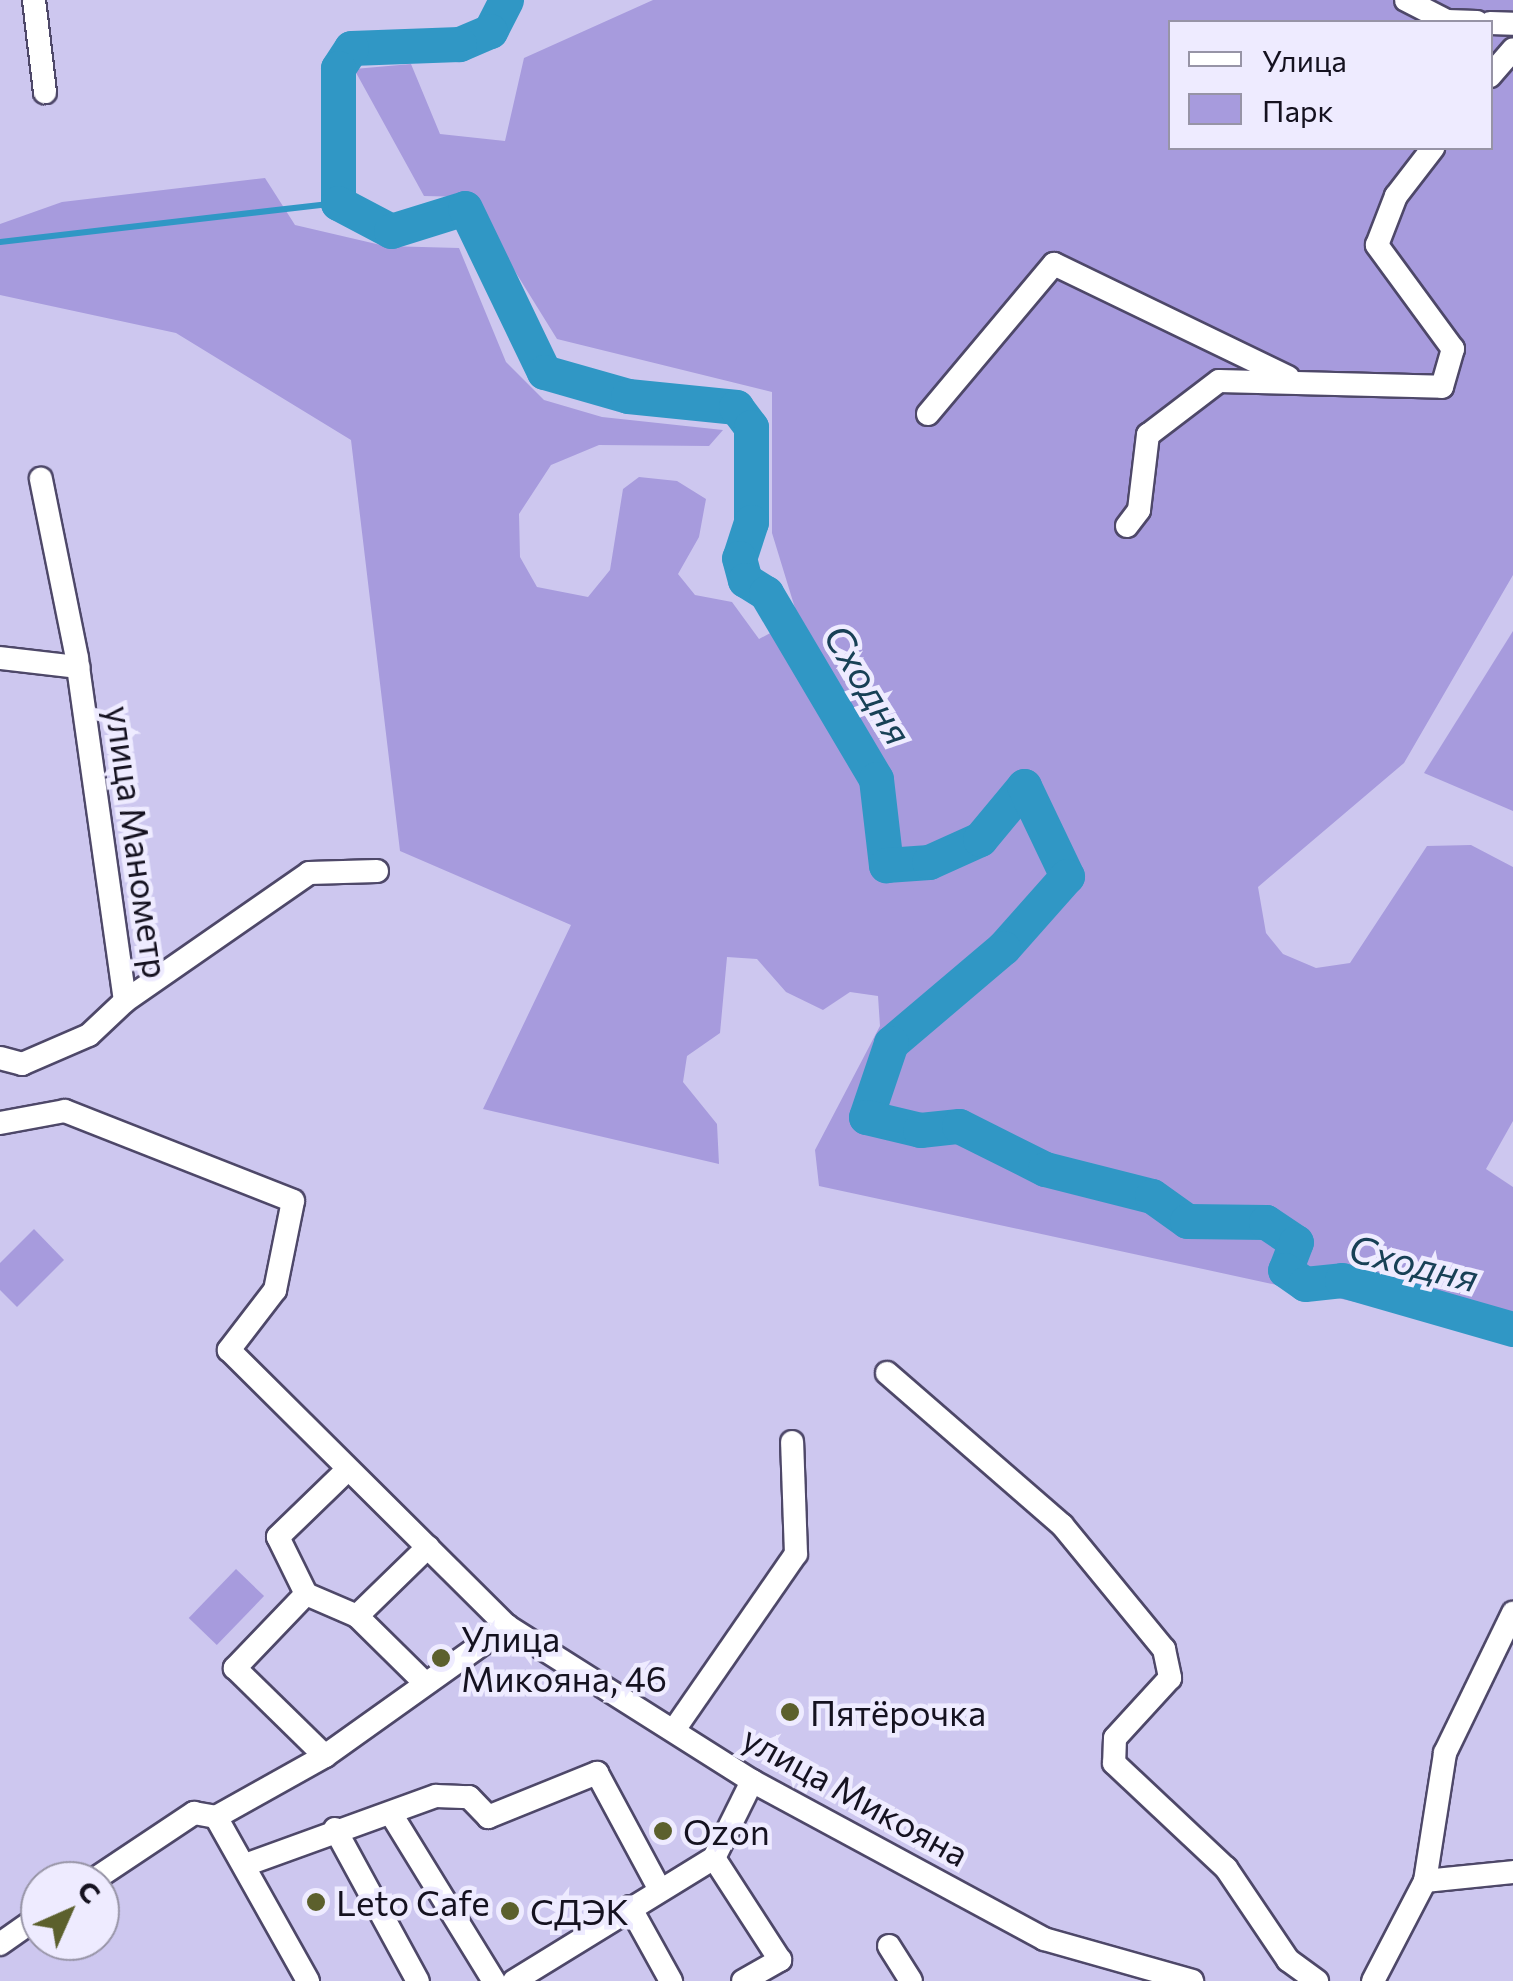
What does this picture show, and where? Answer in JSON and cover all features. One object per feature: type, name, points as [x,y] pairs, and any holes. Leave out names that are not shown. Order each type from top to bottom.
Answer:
[{"type":"street","points":[[34,0],[45,92]]},
{"type":"street","points":[[1406,0],[1445,20]]},
{"type":"street","points":[[1493,73],[1513,50]]},
{"type":"street","points":[[1127,526],[1138,510],[1148,435],[1219,381],[1292,379],[1442,387],[1453,349],[1377,245],[1396,196],[1431,150]]},
{"type":"street","points":[[928,414],[1054,264],[1292,379]]},
{"type":"street","name":"улица Манометр","points":[[0,1058],[22,1064],[90,1036],[126,1001],[78,667],[41,478]]},
{"type":"street","name":"улица Манометр","points":[[0,658],[78,667]]},
{"type":"street","points":[[126,1001],[309,872],[377,871]]},
{"type":"street","name":"улица Микояна","points":[[0,1122],[65,1111],[293,1201],[275,1290],[229,1350],[344,1472],[428,1546],[507,1626],[752,1781],[1044,1939],[1192,1981]]},
{"type":"street","points":[[887,1373],[1062,1526],[1164,1648],[1170,1678],[1115,1738],[1114,1763],[1226,1868],[1288,1960],[1318,1981]]},
{"type":"street","points":[[674,1730],[796,1554],[792,1442]]},
{"type":"street","points":[[344,1472],[278,1537],[306,1594],[357,1616],[424,1682]]},
{"type":"street","points":[[357,1616],[428,1546]]},
{"type":"street","points":[[306,1594],[235,1668],[324,1756]]},
{"type":"street","points":[[1373,1981],[1424,1881],[1445,1753],[1513,1613]]},
{"type":"street","points":[[120,1863],[194,1814],[216,1816],[324,1756],[507,1626]]},
{"type":"street","points":[[245,1865],[335,1830],[393,1817],[436,1796],[470,1797],[488,1817],[597,1773],[660,1888]]},
{"type":"street","points":[[526,1978],[630,1906],[714,1858],[752,1781]]},
{"type":"street","points":[[216,1816],[308,1981]]},
{"type":"street","points":[[393,1817],[494,1981]]},
{"type":"street","points":[[335,1830],[418,1981]]},
{"type":"street","points":[[714,1858],[780,1960],[743,1981]]},
{"type":"street","points":[[1424,1881],[1513,1872]]},
{"type":"street","points":[[630,1906],[670,1981]]},
{"type":"street","points":[[890,1946],[910,1981]]},
{"type":"green space","points":[[653,0],[1513,0],[1513,575],[1404,763],[1258,887],[1266,933],[1283,954],[1316,968],[1350,963],[1427,846],[1471,845],[1513,867],[1513,1121],[1486,1169],[1513,1187],[1513,1336],[819,1186],[815,1150],[880,1026],[878,996],[850,992],[823,1010],[786,992],[757,959],[727,957],[720,1033],[687,1056],[683,1082],[717,1124],[719,1164],[483,1109],[571,925],[400,851],[351,440],[176,333],[0,295],[0,224],[62,202],[265,178],[295,225],[385,246],[459,248],[506,362],[544,400],[602,417],[723,430],[709,446],[599,445],[551,465],[519,514],[520,557],[537,587],[588,597],[610,570],[623,489],[639,477],[677,481],[706,499],[699,537],[678,574],[695,595],[732,602],[759,639],[798,618],[772,533],[772,392],[557,339],[469,197],[424,196],[354,69],[411,64],[440,134],[505,141],[524,58]]},
{"type":"green space","points":[[1513,631],[1513,811],[1424,773]]},
{"type":"green space","points":[[34,1229],[64,1260],[17,1307],[0,1290],[0,1263]]},
{"type":"green space","points":[[236,1569],[264,1596],[217,1645],[189,1618]]},
{"type":"waterway","name":"Сходня","points":[[506,0],[490,31],[459,44],[351,48],[338,68],[338,203],[391,231],[465,208],[544,372],[628,396],[736,407],[751,427],[751,522],[739,558],[745,580],[766,593],[876,779],[886,865],[929,862],[980,839],[1024,786],[1067,876],[1003,948],[891,1043],[866,1117],[920,1130],[959,1126],[1045,1169],[1152,1196],[1187,1221],[1266,1222],[1296,1242],[1285,1270],[1305,1284],[1342,1280],[1513,1329]]},
{"type":"waterway","points":[[0,242],[338,203]]},
{"type":"place","name":"Улица Микояна, 46","points":[[441,1658]]},
{"type":"place","name":"Пятёрочка","points":[[790,1712]]},
{"type":"place","name":"Ozon","points":[[663,1831]]},
{"type":"place","name":"Leto Cafe","points":[[316,1902]]},
{"type":"place","name":"СДЭК","points":[[510,1911]]}]
